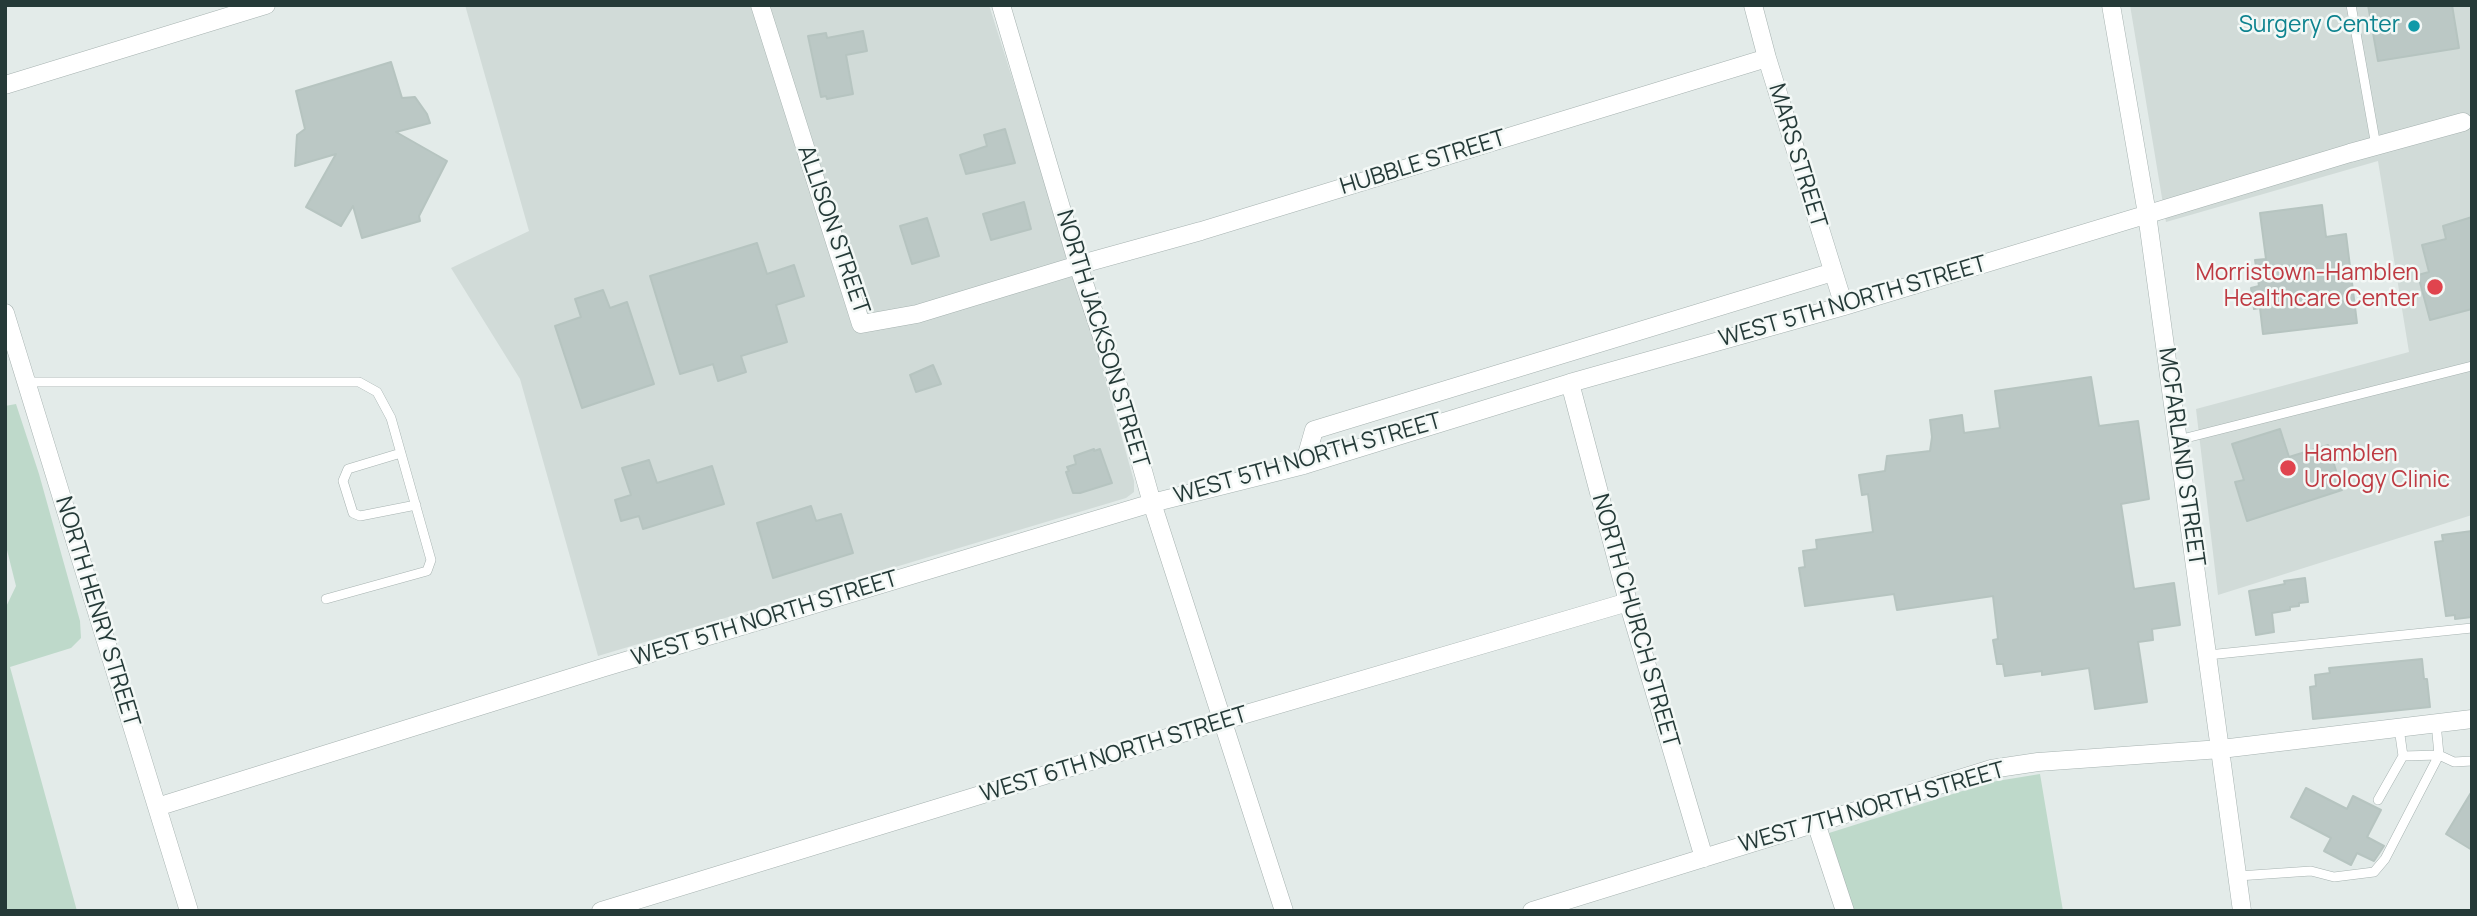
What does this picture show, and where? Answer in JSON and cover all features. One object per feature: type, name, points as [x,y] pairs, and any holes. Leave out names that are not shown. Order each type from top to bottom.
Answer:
[{"type":"street","points":[[5,85],[223,11],[266,5]]},
{"type":"street","name":"ALLISON STREET","points":[[760,5],[861,324],[917,314],[1078,265]]},
{"type":"street","name":"NORTH JACKSON STREET","points":[[1001,5],[1078,265],[1123,400],[1152,503],[1283,911]]},
{"type":"street","name":"MARS STREET","points":[[1753,5],[1844,306]]},
{"type":"street","name":"MCFARLAND STREET","points":[[2111,5],[2147,214],[2242,911]]},
{"type":"street","name":"HUBBLE STREET","points":[[1078,265],[1201,231],[1767,58]]},
{"type":"street","name":"WEST 5TH NORTH STREET","points":[[157,807],[601,668],[1152,503],[1304,465],[1570,383],[1844,306],[2467,121]]},
{"type":"street","points":[[1304,465],[1314,430],[1833,272]]},
{"type":"street","name":"NORTH HENRY STREET","points":[[5,313],[189,911]]},
{"type":"street","name":"NORTH CHURCH STREET","points":[[1570,383],[1628,603],[1704,858]]},
{"type":"street","name":"WEST 6TH NORTH STREET","points":[[601,911],[1222,721],[1628,603]]},
{"type":"street","name":"WEST 7TH NORTH STREET","points":[[1532,911],[1992,769],[2038,762],[2221,749],[2472,719]]},
{"type":"street","points":[[1816,823],[1845,911]]},
{"type":"lane","points":[[2351,5],[2376,146]]},
{"type":"lane","points":[[2178,440],[2472,366]]},
{"type":"lane","points":[[27,382],[359,382],[377,393],[391,418],[431,560],[427,571],[326,599]]},
{"type":"lane","points":[[401,453],[348,469],[343,481],[353,513],[360,516],[416,505]]},
{"type":"lane","points":[[2208,655],[2472,628]]},
{"type":"lane","points":[[2238,876],[2311,871],[2334,877],[2374,872],[2385,859],[2439,755],[2436,723]]},
{"type":"lane","points":[[2378,800],[2403,756],[2399,728]]},
{"type":"lane","points":[[2403,756],[2439,755],[2454,762],[2472,761]]},
{"type":"shaded area","points":[[465,5],[989,5],[1087,314],[1134,481],[1134,492],[1126,498],[598,656],[520,379],[451,268],[529,231]]},
{"type":"shaded area","name":"Morristown-Hamblen Healthcare Center","points":[[2130,5],[2472,5],[2472,515],[2218,595],[2196,409],[2409,352],[2378,161],[2166,222]]},
{"type":"green space","points":[[16,404],[39,474],[80,621],[81,638],[71,648],[10,667],[77,911],[5,911],[5,609],[16,586],[5,542],[5,406]]},
{"type":"green space","points":[[2040,774],[2063,911],[1854,911],[1829,833],[1991,782]]},
{"type":"building","name":"Surgery Center","points":[[2368,5],[2452,5],[2459,48],[2378,61]]},
{"type":"building","points":[[863,31],[867,51],[846,55],[853,94],[827,99],[826,96],[821,97],[808,36],[826,33],[827,38]]},
{"type":"building","points":[[391,62],[402,98],[415,97],[430,123],[396,132],[447,161],[419,216],[420,221],[362,238],[353,206],[341,226],[306,207],[336,154],[295,166],[297,135],[305,129],[296,91]]},
{"type":"building","points":[[1005,129],[1015,163],[966,174],[960,155],[987,146],[984,135]]},
{"type":"building","points":[[1024,202],[1031,229],[991,240],[983,214]]},
{"type":"building","points":[[2322,205],[2326,237],[2346,234],[2357,323],[2263,334],[2260,308],[2254,309],[2251,288],[2259,286],[2255,260],[2266,259],[2260,213]]},
{"type":"building","points":[[2472,217],[2472,309],[2430,320],[2418,275],[2429,272],[2422,245],[2446,239],[2443,226]]},
{"type":"building","points":[[927,218],[939,256],[912,264],[900,226]]},
{"type":"building","points":[[757,243],[767,274],[794,265],[804,296],[776,305],[787,342],[741,356],[746,372],[718,381],[713,364],[680,374],[650,276]]},
{"type":"building","points":[[603,290],[610,308],[627,302],[654,384],[582,408],[555,326],[581,317],[575,299]]},
{"type":"building","points":[[933,365],[941,384],[916,392],[910,375]]},
{"type":"building","points":[[2091,377],[2099,426],[2138,421],[2149,499],[2121,504],[2134,589],[2174,583],[2180,625],[2152,629],[2153,640],[2138,642],[2147,702],[2095,709],[2089,668],[2042,675],[2042,671],[2005,676],[2003,664],[1997,664],[1993,640],[1998,639],[1993,596],[1897,610],[1894,594],[1805,606],[1799,568],[1805,567],[1803,551],[1817,549],[1816,540],[1873,532],[1868,494],[1862,495],[1859,475],[1885,471],[1887,456],[1930,451],[1930,420],[1962,415],[1964,433],[2000,428],[1995,391]]},
{"type":"building","name":"Hamblen Urology Clinic","points":[[2280,429],[2289,457],[2328,445],[2342,490],[2247,521],[2235,482],[2244,480],[2232,444]]},
{"type":"building","points":[[1100,449],[1112,483],[1073,493],[1067,467],[1076,464],[1074,456]]},
{"type":"building","points":[[649,460],[657,483],[712,466],[724,504],[643,529],[639,516],[621,521],[615,500],[631,495],[622,468]]},
{"type":"building","points":[[811,506],[816,521],[841,514],[853,553],[773,578],[757,523]]},
{"type":"building","points":[[2472,531],[2472,617],[2455,619],[2455,615],[2446,616],[2435,542],[2443,541],[2442,535]]},
{"type":"building","points":[[2305,578],[2308,602],[2290,607],[2290,610],[2272,613],[2274,632],[2256,635],[2249,591]]},
{"type":"building","points":[[2422,659],[2430,707],[2313,719],[2310,687],[2316,686],[2315,675],[2330,673],[2329,668]]},
{"type":"building","points":[[2306,788],[2347,809],[2353,796],[2381,810],[2367,837],[2384,846],[2374,861],[2357,853],[2351,865],[2324,851],[2331,838],[2291,817]]},
{"type":"building","points":[[2472,791],[2472,850],[2446,834]]},
{"type":"place","name":"Surgery Center","points":[[2414,26]]},
{"type":"place","name":"Morristown-Hamblen Healthcare Center","points":[[2435,287]]},
{"type":"place","name":"Hamblen Urology Clinic","points":[[2288,468]]}]
